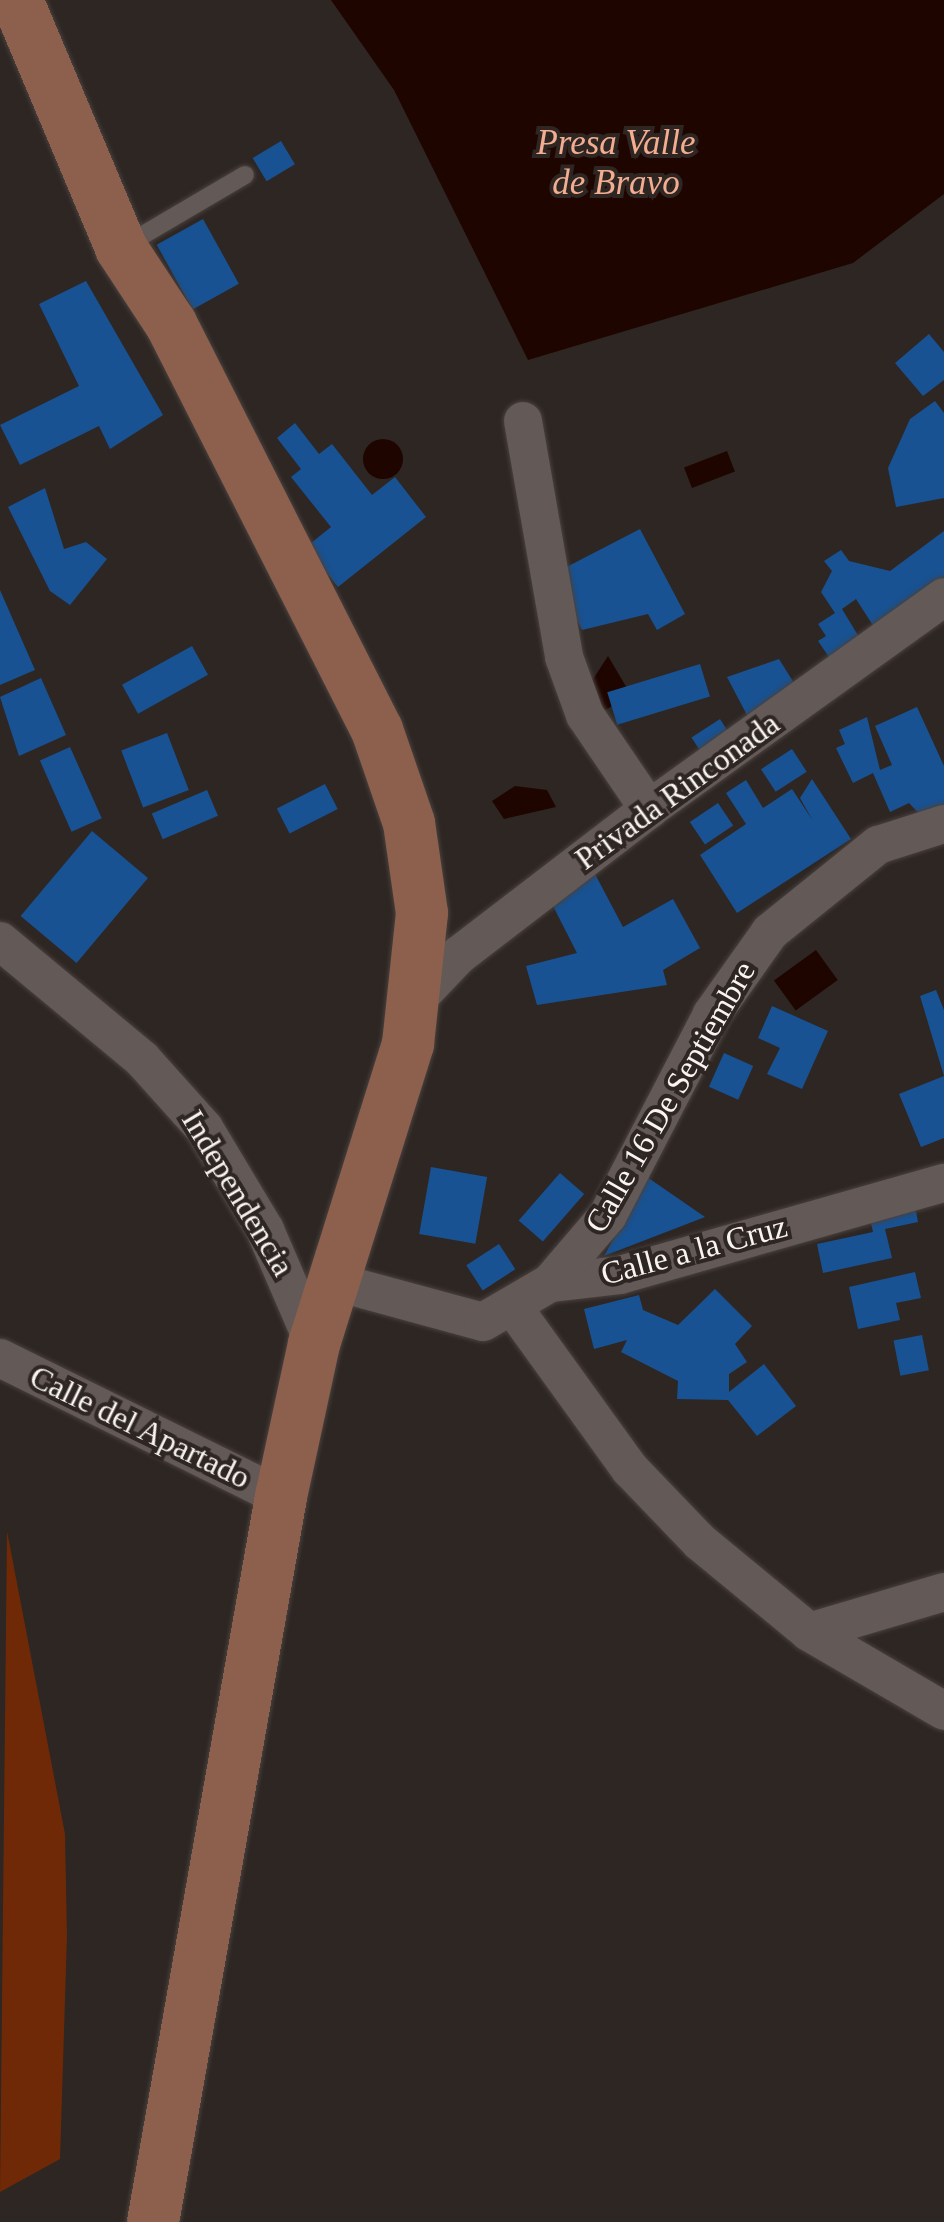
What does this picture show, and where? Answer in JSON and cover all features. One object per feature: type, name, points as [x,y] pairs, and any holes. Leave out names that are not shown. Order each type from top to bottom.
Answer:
[{"type":"main road","points":[[17,0],[121,248],[171,324],[383,745],[418,872],[419,997],[336,1282],[314,1344],[281,1497],[153,2222]]},
{"type":"street","points":[[523,421],[564,657],[585,716],[649,809]]},
{"type":"street","name":"Privada Rinconada","points":[[419,997],[459,955],[649,809],[944,598]]},
{"type":"street","name":"Calle 16 De Septiembre","points":[[550,1283],[608,1214],[712,1014],[770,932],[864,853],[944,824]]},
{"type":"street","name":"Independencia","points":[[0,941],[142,1059],[204,1128],[274,1248],[314,1344]]},
{"type":"street","name":"Calle a la Cruz","points":[[336,1282],[468,1323],[513,1307],[550,1283],[620,1275],[944,1183]]},
{"type":"street","points":[[513,1307],[630,1469],[808,1632],[944,1711]]},
{"type":"street","name":"Calle del Apartado","points":[[0,1358],[281,1497]]},
{"type":"street","points":[[808,1632],[944,1592]]},
{"type":"lane","points":[[121,248],[246,175]]},
{"type":"shaded area","points":[[7,1531],[65,1834],[67,1936],[60,2159],[0,2192]]},
{"type":"water","name":"Presa Valle de Bravo","points":[[331,0],[944,0],[944,194],[853,263],[528,360],[394,90]]},
{"type":"water","points":[[383,439],[397,445],[403,459],[397,473],[383,479],[369,473],[363,459],[369,445]]},
{"type":"water","points":[[727,451],[735,472],[692,488],[684,467]]},
{"type":"water","points":[[608,656],[631,695],[602,712],[588,687]]},
{"type":"water","points":[[515,786],[547,790],[556,807],[504,819],[492,801]]},
{"type":"water","points":[[816,950],[838,980],[796,1010],[774,981]]},
{"type":"building","points":[[281,141],[295,164],[267,181],[253,158]]},
{"type":"building","points":[[203,219],[239,284],[193,309],[157,245]]},
{"type":"building","points":[[86,281],[163,415],[110,449],[99,426],[20,465],[0,425],[79,386],[39,304]]},
{"type":"building","points":[[929,334],[944,352],[944,380],[923,396],[895,363]]},
{"type":"building","points":[[935,401],[944,413],[944,498],[896,507],[888,468],[910,419]]},
{"type":"building","points":[[295,423],[319,454],[332,444],[372,495],[395,477],[426,517],[338,587],[306,547],[331,527],[291,477],[301,469],[277,438]]},
{"type":"building","points":[[45,488],[64,549],[86,542],[107,559],[70,605],[50,591],[8,507]]},
{"type":"building","points":[[640,529],[685,614],[657,630],[648,614],[582,630],[553,574]]},
{"type":"building","points":[[944,531],[944,577],[874,627],[856,599],[842,609],[859,637],[829,657],[818,641],[826,636],[818,624],[835,613],[821,592],[832,571],[824,561],[841,550],[849,561],[890,571]]},
{"type":"building","points":[[0,590],[35,670],[0,685]]},
{"type":"building","points":[[192,646],[208,675],[138,714],[122,685]]},
{"type":"building","points":[[779,659],[799,691],[749,719],[727,677]]},
{"type":"building","points":[[700,664],[710,697],[617,725],[607,692]]},
{"type":"building","points":[[41,678],[66,735],[19,756],[0,697]]},
{"type":"building","points":[[917,707],[944,766],[944,816],[928,823],[909,803],[890,812],[873,773],[853,783],[836,748],[845,744],[839,730],[867,717],[880,770],[892,765],[875,726]]},
{"type":"building","points":[[720,719],[731,736],[702,754],[691,738]]},
{"type":"building","points":[[167,733],[189,790],[143,808],[121,751]]},
{"type":"building","points":[[70,747],[102,818],[72,832],[40,760]]},
{"type":"building","points":[[792,749],[807,772],[776,792],[761,769]]},
{"type":"building","points":[[812,779],[851,839],[737,913],[700,855],[746,824],[726,793],[746,780],[763,808],[792,789],[813,821],[800,798]]},
{"type":"building","points":[[325,784],[338,809],[290,833],[277,809]]},
{"type":"building","points":[[207,790],[218,816],[163,839],[152,813]]},
{"type":"building","points":[[718,803],[733,825],[705,844],[690,822]]},
{"type":"building","points":[[92,831],[148,878],[77,963],[21,916]]},
{"type":"building","points":[[595,874],[623,927],[673,899],[700,948],[663,970],[667,985],[537,1005],[526,966],[577,953],[553,906]]},
{"type":"building","points":[[936,990],[944,1010],[944,1076],[920,996]]},
{"type":"building","points":[[772,1006],[828,1031],[802,1089],[767,1074],[780,1048],[758,1038]]},
{"type":"building","points":[[724,1053],[753,1066],[738,1100],[709,1087]]},
{"type":"building","points":[[944,1076],[944,1138],[921,1147],[899,1094]]},
{"type":"building","points":[[431,1167],[487,1177],[475,1244],[419,1234]]},
{"type":"building","points":[[560,1173],[584,1194],[543,1242],[519,1221]]},
{"type":"building","points":[[647,1177],[705,1217],[604,1256]]},
{"type":"building","points":[[914,1200],[918,1222],[885,1229],[892,1258],[823,1273],[817,1244],[873,1232],[868,1210]]},
{"type":"building","points":[[499,1244],[515,1269],[483,1290],[466,1265]]},
{"type":"building","points":[[915,1272],[921,1298],[896,1303],[900,1320],[858,1329],[849,1287]]},
{"type":"building","points":[[715,1289],[752,1326],[735,1344],[747,1362],[729,1374],[729,1392],[764,1364],[796,1406],[757,1436],[728,1400],[677,1399],[678,1381],[621,1352],[627,1340],[594,1349],[584,1309],[639,1295],[643,1310],[678,1325]]},
{"type":"building","points":[[922,1335],[929,1370],[900,1376],[894,1341]]}]
